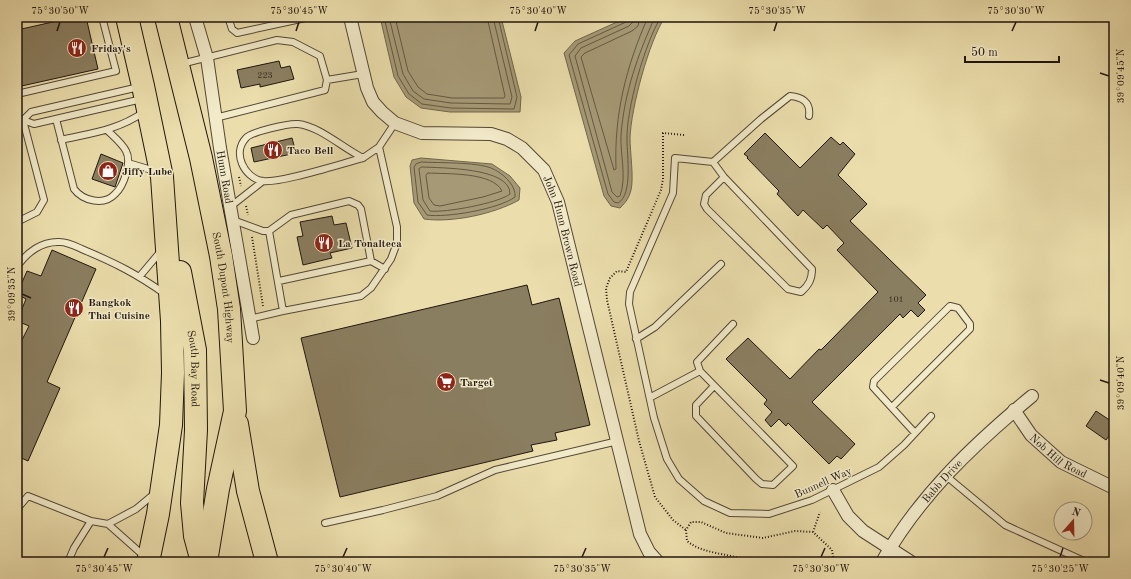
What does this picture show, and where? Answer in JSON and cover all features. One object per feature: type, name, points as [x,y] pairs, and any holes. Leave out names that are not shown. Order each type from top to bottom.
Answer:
[{"type":"highway","points":[[127,17],[146,97],[162,175],[173,373],[171,426],[162,489],[148,561]]},
{"type":"highway","name":"South Dupont Highway","points":[[166,17],[201,158],[221,256],[229,309],[235,411],[218,489],[206,562]]},
{"type":"highway","name":"South Bay Road","points":[[162,175],[195,350],[196,430],[192,503],[195,536],[202,562]]},
{"type":"highway","points":[[235,411],[248,491],[267,562]]},
{"type":"street","name":"Hunn Road","points":[[195,17],[207,58],[215,118],[253,338]]},
{"type":"street","name":"John Hunn Brown Road","points":[[350,17],[363,74],[373,102],[395,124],[422,133],[491,134],[507,139],[522,148],[544,170],[558,202],[640,534],[649,552],[658,562]]},
{"type":"street","name":"Babb Drive","points":[[882,562],[945,475],[972,447],[1032,396]]},
{"type":"street","name":"Nob Hill Road","points":[[1014,410],[1031,435],[1061,462],[1114,488]]},
{"type":"street","points":[[833,490],[848,516],[864,531],[911,562]]},
{"type":"lane","points":[[17,94],[116,71],[102,17]]},
{"type":"lane","points":[[228,17],[232,29],[236,33],[310,17]]},
{"type":"lane","points":[[178,65],[277,40],[293,42],[320,56],[327,80],[325,90],[215,118]]},
{"type":"lane","points":[[327,80],[363,74]]},
{"type":"lane","points":[[724,177],[706,195],[704,204],[788,289],[801,292],[808,286],[812,277],[812,269],[807,261],[724,177],[712,162],[790,96],[798,97],[805,101],[810,109],[809,116]]},
{"type":"lane","points":[[20,121],[34,124],[146,97]]},
{"type":"lane","points":[[20,121],[31,112],[146,97]]},
{"type":"lane","points":[[61,140],[107,130],[129,122],[146,97]]},
{"type":"lane","points":[[56,119],[74,189],[79,196],[96,201],[106,200],[114,196],[119,190],[129,158],[126,150],[107,130]]},
{"type":"lane","points":[[17,222],[37,212],[44,200],[20,121]]},
{"type":"lane","points":[[363,158],[319,131],[298,124],[271,129],[247,137],[240,146],[239,154],[244,168],[250,176],[263,181],[290,178],[363,158],[379,147],[395,124]]},
{"type":"lane","points":[[250,319],[361,296],[371,288],[396,251],[398,227],[379,147]]},
{"type":"lane","name":"Bunnell Way","points":[[712,162],[675,158],[673,194],[630,292],[629,304],[636,339],[651,397],[654,418],[667,459],[679,479],[704,501],[730,513],[769,514],[812,500],[879,468],[931,416]]},
{"type":"lane","points":[[128,163],[162,175]]},
{"type":"lane","points":[[230,207],[263,181]]},
{"type":"lane","points":[[232,220],[263,231],[270,231],[291,215],[349,201],[358,205],[361,210],[371,261]]},
{"type":"lane","points":[[270,231],[283,311]]},
{"type":"lane","points":[[17,267],[25,255],[35,248],[48,243],[62,241],[140,276],[170,298]]},
{"type":"lane","points":[[140,276],[167,244]]},
{"type":"lane","points":[[279,281],[371,261],[385,269]]},
{"type":"lane","points":[[636,339],[655,327],[721,264]]},
{"type":"lane","points":[[892,407],[970,329],[970,324],[958,308],[950,306],[874,381],[873,387],[915,433]]},
{"type":"lane","points":[[714,386],[696,405],[696,416],[756,479],[762,484],[773,485],[793,466],[700,371],[697,362],[734,324]]},
{"type":"lane","points":[[651,397],[700,371]]},
{"type":"lane","points":[[325,523],[437,496],[495,470],[618,441]]},
{"type":"lane","points":[[945,475],[1005,525],[1086,562]]},
{"type":"lane","points":[[108,524],[136,509],[162,489]]},
{"type":"lane","points":[[17,509],[28,496],[91,521],[108,524],[148,561]]},
{"type":"lane","points":[[68,562],[74,548],[91,521]]},
{"type":"path","points":[[813,532],[820,512]]},
{"type":"path","points":[[751,562],[730,554],[694,546],[687,541],[686,530],[691,522],[701,522],[726,533],[763,538],[795,531],[813,532],[832,550],[834,562]]},
{"type":"water","points":[[380,17],[501,17],[521,97],[520,112],[450,112],[421,108],[406,97],[394,77]]},
{"type":"water","points":[[628,17],[665,17],[647,58],[637,93],[630,138],[632,185],[626,202],[620,208],[611,206],[604,196],[564,53],[575,41]]},
{"type":"water","points":[[421,158],[492,164],[510,176],[520,188],[519,200],[498,209],[473,216],[447,220],[424,219],[414,203],[410,166],[412,160]]},
{"type":"building","points":[[75,17],[86,17],[98,69],[17,87],[17,30]]},
{"type":"building","points":[[279,61],[281,68],[290,66],[294,79],[260,87],[260,84],[241,88],[237,70]]},
{"type":"building","points":[[765,133],[800,168],[831,137],[840,145],[843,142],[855,154],[838,175],[867,204],[850,221],[926,295],[918,303],[925,310],[918,317],[911,310],[903,318],[900,314],[812,402],[855,444],[841,459],[837,456],[829,464],[788,423],[786,426],[779,419],[771,427],[765,420],[772,412],[764,404],[767,400],[726,359],[748,338],[790,379],[878,292],[837,250],[844,243],[827,225],[823,229],[803,210],[798,216],[777,194],[779,191],[744,154]]},
{"type":"building","name":"Taco Bell","points":[[292,138],[296,153],[254,162],[251,148]]},
{"type":"building","name":"Jiffy Lube","points":[[101,154],[123,163],[115,187],[92,179]]},
{"type":"building","name":"La Tonalteca","points":[[332,216],[334,225],[346,223],[352,248],[330,253],[332,258],[303,265],[297,237],[303,236],[300,222]]},
{"type":"building","points":[[52,250],[96,269],[47,382],[60,388],[28,461],[17,456],[17,343],[20,344],[29,326],[17,321],[26,299],[17,294],[27,271],[41,276]]},
{"type":"building","name":"Target","points":[[527,285],[532,305],[559,298],[590,425],[555,433],[557,440],[531,445],[533,451],[340,497],[301,338]]},
{"type":"building","points":[[1096,411],[1114,423],[1114,429],[1106,440],[1086,426]]},
{"type":"place","name":"Friday's","points":[[77,48]]},
{"type":"place","name":"Taco Bell","points":[[273,150]]},
{"type":"place","name":"Jiffy Lube","points":[[108,171]]},
{"type":"place","name":"La Tonalteca","points":[[324,243]]},
{"type":"place","name":"Bangkok Thai Cuisine","points":[[74,308]]},
{"type":"place","name":"Target","points":[[446,382]]}]
